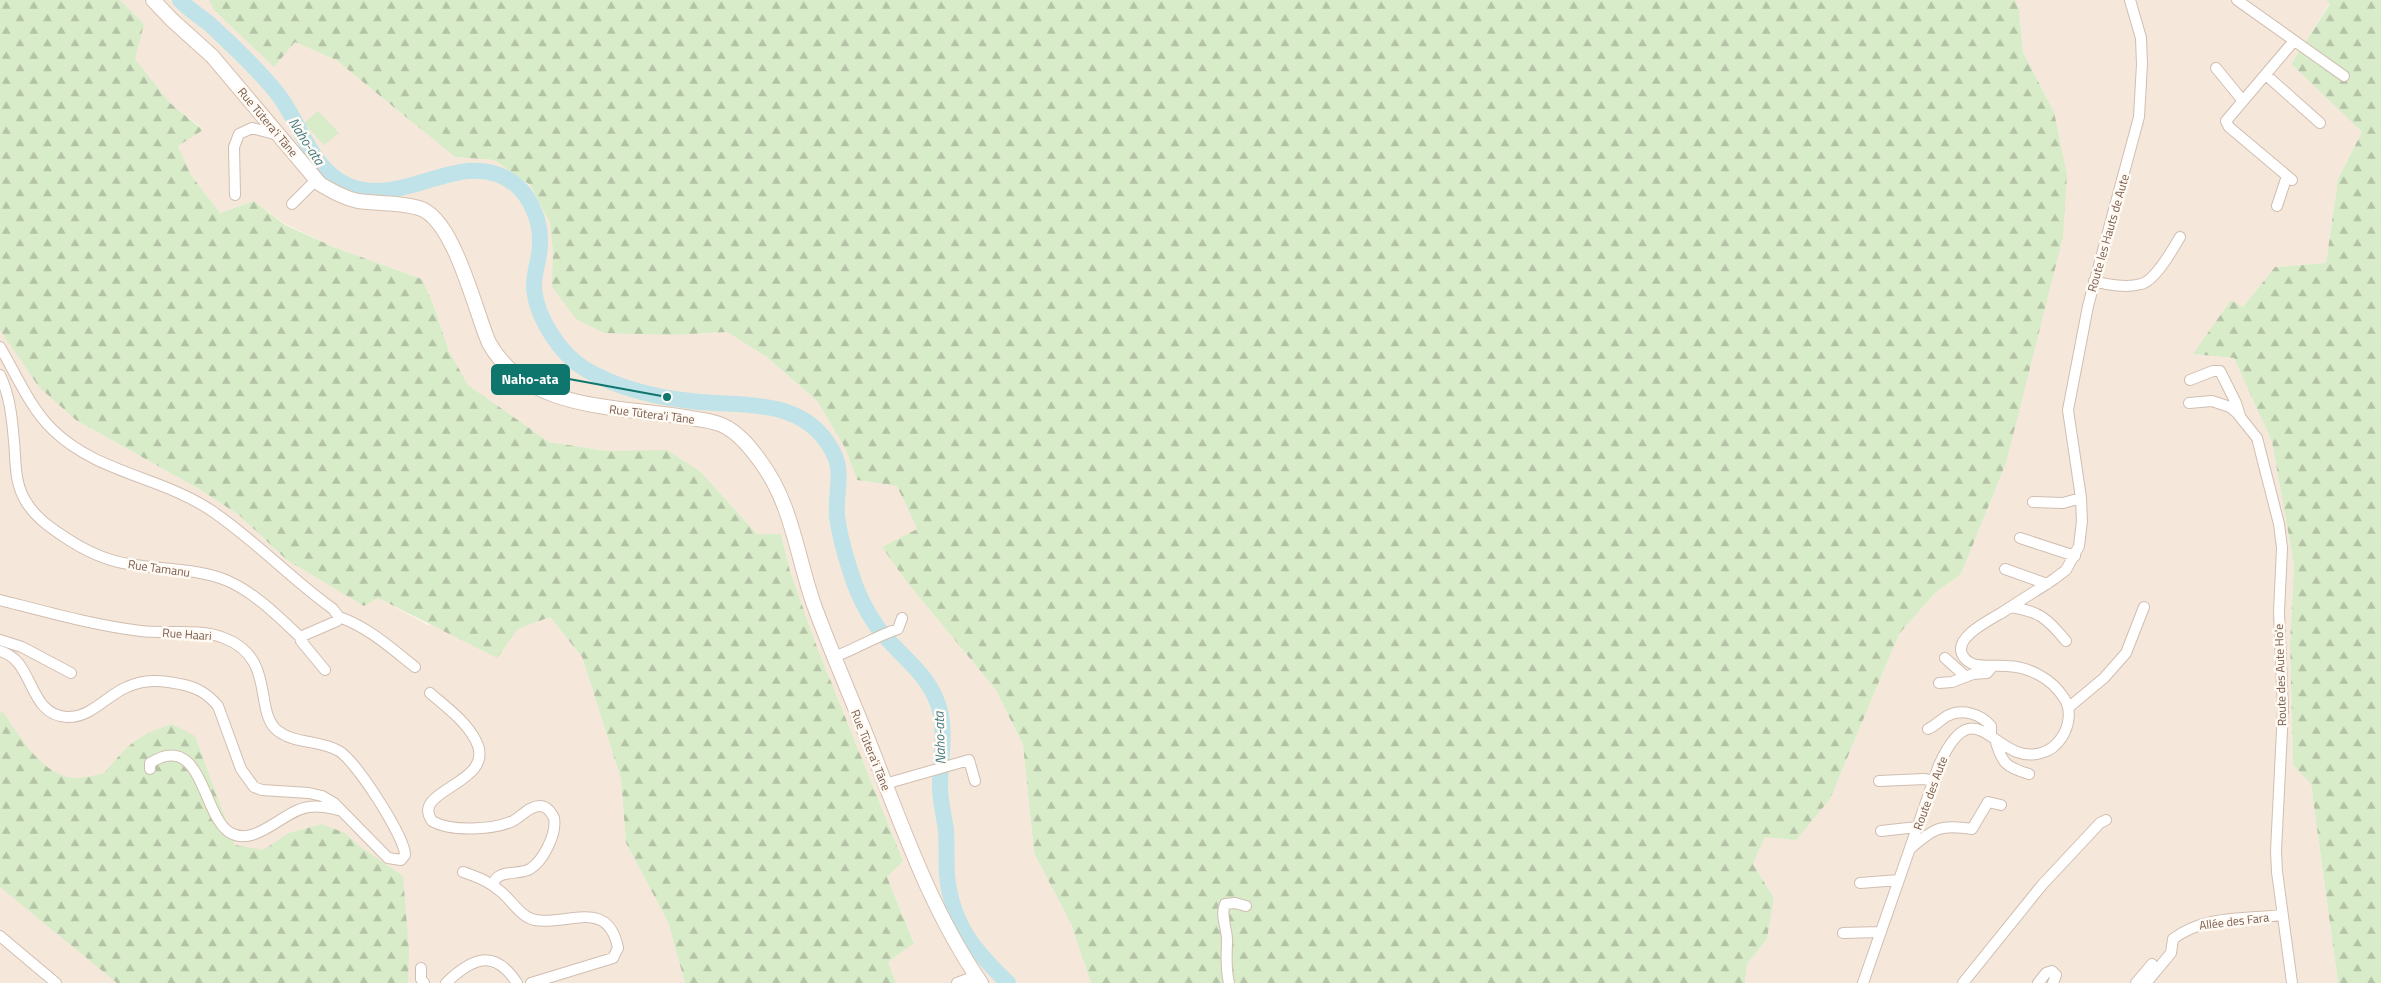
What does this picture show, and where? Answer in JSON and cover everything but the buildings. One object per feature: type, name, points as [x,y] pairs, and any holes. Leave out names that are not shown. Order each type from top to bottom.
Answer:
[{"type":"street","name":"Rue Tūtera'i Tāne","points":[[153,0],[212,56],[316,180],[339,195],[357,201],[420,208],[436,219],[455,250],[496,355],[526,381],[578,403],[721,424],[736,433],[761,462],[778,493],[796,538],[811,595],[885,784],[946,927],[979,979]]},
{"type":"street","name":"Route les Hauts de Aute","points":[[2081,498],[2078,466],[2068,410],[2076,360],[2094,281],[2139,117],[2142,64],[2141,38],[2130,0]]},
{"type":"street","points":[[2237,0],[2293,42],[2344,76]]},
{"type":"street","points":[[2277,206],[2290,178],[2229,127],[2226,120],[2266,76],[2293,42]]},
{"type":"street","points":[[2216,68],[2243,101]]},
{"type":"street","points":[[2266,76],[2320,123]]},
{"type":"street","points":[[235,195],[234,147],[239,134],[252,128],[278,135]]},
{"type":"street","points":[[292,204],[316,180]]},
{"type":"street","points":[[2094,281],[2124,285],[2142,284],[2154,275],[2180,237]]},
{"type":"street","points":[[0,347],[42,417],[66,440],[102,464],[127,471],[167,488],[210,510],[333,609],[339,617],[369,631],[415,667]]},
{"type":"street","points":[[2190,380],[2213,370],[2220,371],[2236,403],[2240,417]]},
{"type":"street","name":"Rue Tamanu","points":[[0,375],[10,404],[16,477],[31,510],[46,524],[73,542],[101,557],[127,564],[205,574],[228,581],[245,591],[300,637],[301,641],[325,670]]},
{"type":"street","name":"Route des Aute Ho'e","points":[[2189,403],[2204,401],[2220,403],[2237,413],[2257,438],[2279,524],[2282,548],[2279,620],[2282,726],[2276,851],[2282,915],[2292,983]]},
{"type":"street","points":[[2033,502],[2063,503],[2081,498],[2082,521],[2079,546],[2075,556],[2066,570],[2010,608],[1976,628],[1964,638],[1961,644],[1961,651],[1968,661],[1974,664],[2010,666],[2032,671],[2044,678],[2060,692],[2068,708],[2104,678],[2126,653],[2144,607]]},
{"type":"street","points":[[2020,538],[2075,556]]},
{"type":"street","points":[[2005,569],[2047,584]]},
{"type":"street","name":"Rue Haari","points":[[0,600],[111,626],[143,631],[210,635],[224,638],[235,644],[254,660],[260,674],[270,721],[277,730],[287,737],[320,744],[338,751],[350,760],[377,798],[401,841],[405,855],[402,860],[388,858],[334,803],[322,796],[309,793],[262,790],[254,787],[241,769],[218,706],[205,692],[197,688],[170,682],[141,682],[126,687],[85,713],[76,716],[57,715],[40,703],[14,657],[0,651]]},
{"type":"street","points":[[2010,608],[2037,612],[2066,641]]},
{"type":"street","points":[[300,637],[329,626],[337,621],[339,617]]},
{"type":"street","points":[[834,657],[857,649],[880,636],[898,629],[902,618]]},
{"type":"street","points":[[0,640],[22,647],[71,673]]},
{"type":"street","points":[[1945,658],[1965,676]]},
{"type":"street","points":[[1939,683],[1952,682],[1965,676],[1987,672],[1993,666]]},
{"type":"street","points":[[430,693],[462,722],[476,740],[479,754],[477,764],[470,774],[443,791],[430,803],[428,813],[432,821],[458,827],[493,827],[511,821],[529,809],[539,806],[548,809],[554,818],[551,837],[536,864],[524,872],[499,876],[493,885]]},
{"type":"street","name":"Route des Aute","points":[[1861,983],[1946,749],[1955,736],[1971,729],[1980,729],[2014,752],[2023,755],[2046,752],[2062,738],[2067,725],[2068,708]]},
{"type":"street","points":[[1928,729],[1948,715],[1969,713],[1986,720],[1991,726],[1992,736],[2006,765],[2017,772],[2029,774]]},
{"type":"street","points":[[150,769],[150,763],[158,758],[180,757],[188,762],[221,823],[228,832],[237,835],[247,836],[258,833],[292,812],[308,806],[339,810]]},
{"type":"street","points":[[885,784],[936,771],[955,763],[969,760],[975,781]]},
{"type":"street","points":[[1879,781],[1924,779],[1934,781]]},
{"type":"street","points":[[1910,849],[1935,829],[1946,826],[1972,829],[1988,802],[2001,805]]},
{"type":"street","points":[[1968,981],[2042,885],[2100,823],[2106,820]]},
{"type":"street","points":[[1881,831],[1917,827]]},
{"type":"street","points":[[463,872],[493,885],[529,918],[546,921],[574,917],[597,918],[608,926],[616,940],[618,952],[611,959],[531,983]]},
{"type":"street","points":[[1860,883],[1899,880]]},
{"type":"street","points":[[1229,983],[1225,965],[1227,939],[1223,909],[1225,904],[1235,903],[1246,906]]},
{"type":"street","name":"Allée des Fara","points":[[2171,948],[2187,929],[2206,923],[2282,915]]},
{"type":"street","points":[[1843,933],[1880,932]]},
{"type":"street","points":[[0,936],[56,983]]},
{"type":"street","points":[[2136,983],[2171,948]]},
{"type":"street","points":[[2146,983],[2171,948]]},
{"type":"street","points":[[446,983],[460,970],[473,962],[487,960],[500,963],[517,983]]},
{"type":"street","points":[[421,968],[421,979],[424,983]]},
{"type":"street","points":[[2038,983],[2046,973],[2052,971],[2056,975],[2053,983]]},
{"type":"street","points":[[957,983],[979,979]]},
{"type":"shaded area","points":[[120,0],[209,0],[214,10],[274,66],[295,42],[336,60],[455,157],[494,160],[530,186],[550,223],[553,253],[672,335],[727,332],[768,358],[817,401],[845,448],[857,480],[897,486],[917,529],[882,547],[906,581],[996,690],[1023,745],[1034,853],[1071,924],[1091,983],[896,983],[888,962],[914,942],[887,877],[903,861],[815,642],[790,571],[781,534],[757,534],[701,472],[667,451],[607,451],[549,442],[508,414],[468,385],[449,351],[433,304],[422,279],[336,248],[285,224],[254,201],[220,213],[191,175],[178,146],[203,129],[170,103],[134,59],[144,24]]},
{"type":"shaded area","points":[[2015,0],[2326,0],[2330,3],[2291,64],[2362,132],[2338,179],[2326,263],[2275,267],[2243,307],[2231,300],[2194,354],[2234,358],[2272,442],[2294,565],[2290,644],[2293,765],[2311,784],[2338,983],[1745,983],[1747,964],[1767,939],[1774,898],[1753,864],[1765,837],[1830,799],[1899,634],[1936,592],[1961,574],[2006,463],[2028,370],[2054,112],[2023,52],[2019,10]]},
{"type":"shaded area","points":[[0,330],[76,420],[199,489],[239,515],[287,560],[378,598],[428,625],[518,629],[550,617],[582,657],[621,779],[626,843],[668,922],[685,983],[0,983]]},
{"type":"green space","points":[[0,0],[120,0],[144,24],[135,59],[170,103],[203,130],[178,146],[191,175],[220,213],[254,201],[285,225],[336,248],[422,279],[433,304],[449,351],[468,385],[549,442],[607,451],[667,450],[701,472],[757,534],[781,534],[790,571],[815,642],[903,861],[887,877],[914,943],[888,962],[896,983],[685,983],[668,922],[626,843],[621,779],[582,657],[550,617],[518,629],[497,658],[378,598],[364,606],[287,560],[239,515],[199,489],[76,420],[39,387],[0,330]]},
{"type":"green space","points":[[209,0],[2015,0],[2019,10],[2023,52],[2054,112],[2067,175],[2063,237],[2006,463],[1961,574],[1936,592],[1899,634],[1830,799],[1796,840],[1765,837],[1753,864],[1774,898],[1767,939],[1747,964],[1745,983],[1091,983],[1071,924],[1034,853],[1023,745],[996,690],[906,581],[882,547],[917,529],[897,486],[857,480],[845,448],[817,401],[768,358],[727,332],[672,335],[604,333],[576,319],[552,287],[553,253],[550,223],[530,185],[494,160],[455,157],[336,60],[295,42],[274,67],[214,10]]},
{"type":"green space","points":[[2326,0],[2381,0],[2381,983],[2338,983],[2311,784],[2293,765],[2290,644],[2294,565],[2272,442],[2234,358],[2193,354],[2231,300],[2243,307],[2275,267],[2326,263],[2338,179],[2362,132],[2291,64],[2330,4]]},
{"type":"green space","points":[[318,111],[339,133],[324,145],[304,123]]},
{"type":"green space","points":[[3,712],[41,762],[61,775],[73,778],[104,773],[134,742],[160,728],[172,724],[195,736],[235,845],[263,850],[289,833],[322,824],[345,833],[359,846],[403,876],[409,950],[408,983],[117,983],[0,887],[0,713]]},
{"type":"waterway","name":"Naho-ata","points":[[180,0],[215,29],[270,84],[285,105],[316,158],[336,179],[349,186],[370,191],[392,190],[455,173],[475,171],[495,174],[515,184],[531,204],[539,228],[540,250],[534,289],[540,312],[559,345],[585,369],[623,386],[663,397],[709,403],[763,406],[780,410],[796,416],[811,425],[824,438],[836,459],[838,468],[837,516],[845,555],[857,591],[878,628],[930,686],[940,711],[943,739],[940,792],[946,830],[947,875],[954,908],[975,948],[1008,983]]},
{"type":"place","name":"Naho-ata","points":[[667,397]]}]
